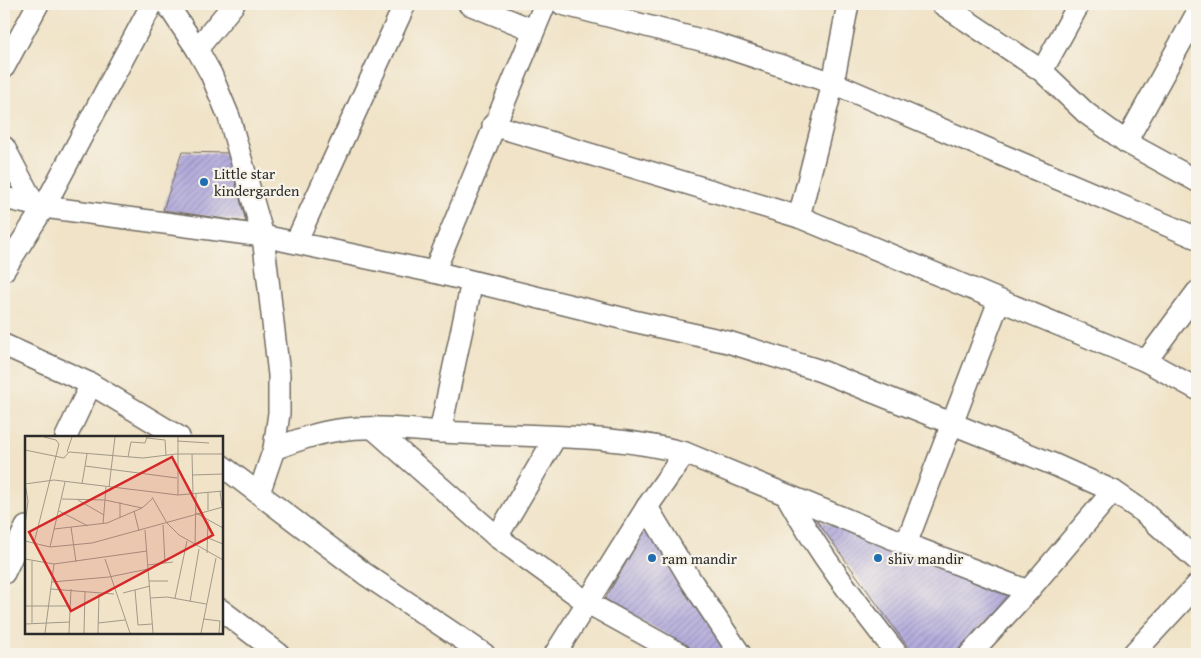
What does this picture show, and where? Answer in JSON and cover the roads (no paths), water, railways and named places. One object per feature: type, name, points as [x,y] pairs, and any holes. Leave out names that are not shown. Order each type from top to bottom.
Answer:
[{"type":"street","points":[[4,67],[38,4]]},
{"type":"street","points":[[4,270],[152,4]]},
{"type":"street","points":[[167,4],[211,74],[229,116],[264,236],[279,375],[280,413],[274,449],[259,493]]},
{"type":"street","points":[[197,49],[234,4]]},
{"type":"street","points":[[296,242],[405,4]]},
{"type":"street","points":[[469,4],[533,30]]},
{"type":"street","points":[[434,272],[493,125],[545,4]]},
{"type":"street","points":[[562,4],[716,44],[833,83],[1197,238]]},
{"type":"street","points":[[798,218],[833,83],[848,4]]},
{"type":"street","points":[[1042,71],[1079,4]]},
{"type":"street","points":[[953,7],[1042,71],[1086,113],[1126,142],[1197,181]]},
{"type":"street","points":[[1126,142],[1192,34],[1197,13]]},
{"type":"street","points":[[493,125],[798,218],[1146,361],[1197,388]]},
{"type":"street","points":[[4,147],[40,206]]},
{"type":"street","points":[[4,198],[40,206],[296,242],[434,272],[728,342],[821,371],[952,422],[1113,491],[1142,511],[1197,560]]},
{"type":"street","points":[[440,432],[472,282]]},
{"type":"street","points":[[1146,361],[1197,292]]},
{"type":"street","points":[[906,544],[999,301]]},
{"type":"street","points":[[4,345],[91,384],[177,436]]},
{"type":"street","points":[[66,436],[91,384]]},
{"type":"street","points":[[274,449],[305,437],[340,430],[373,428],[602,439],[656,445],[686,453],[787,496],[1028,591]]},
{"type":"street","points":[[373,428],[497,537],[588,603],[680,654]]},
{"type":"street","points":[[497,537],[555,438]]},
{"type":"street","points":[[555,654],[647,506],[686,453]]},
{"type":"street","points":[[222,466],[365,574],[484,654]]},
{"type":"street","points":[[970,654],[1028,591],[1113,491]]},
{"type":"street","points":[[787,496],[818,549],[848,592],[897,654]]},
{"type":"street","points":[[647,506],[690,579],[740,654]]},
{"type":"street","points":[[4,573],[25,528]]},
{"type":"street","points":[[1133,654],[1197,585]]},
{"type":"street","points":[[222,611],[279,654]]},
{"type":"place","name":"Little star kindergarden","points":[[204,182]]},
{"type":"place","name":"ram mandir","points":[[652,558]]},
{"type":"place","name":"shiv mandir","points":[[878,558]]}]
